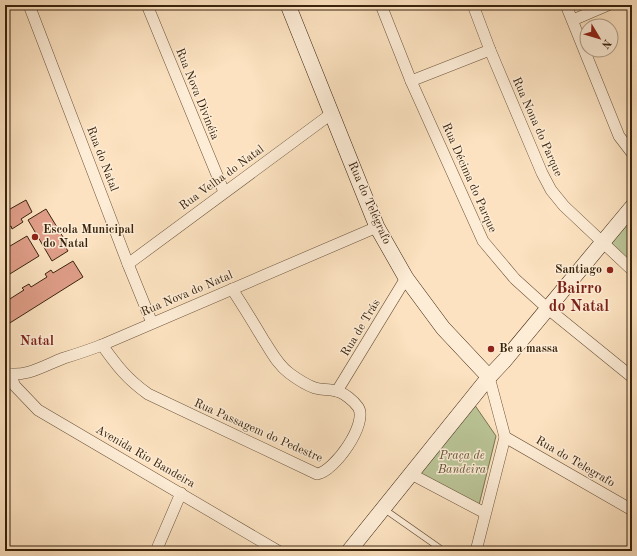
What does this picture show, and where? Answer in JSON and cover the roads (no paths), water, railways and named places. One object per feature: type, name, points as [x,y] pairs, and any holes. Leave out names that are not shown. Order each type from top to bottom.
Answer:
[{"type":"street","name":"Rua do Natal","points":[[29,5],[152,323]]},
{"type":"street","name":"Rua Nova Divinéia","points":[[147,5],[224,192]]},
{"type":"street","name":"Rua do Telégrafo","points":[[288,5],[377,227],[406,278],[443,328],[489,377]]},
{"type":"street","name":"Rua Décima do Parque","points":[[381,5],[411,81],[483,241],[515,279],[547,308],[632,377]]},
{"type":"street","name":"Rua Nona do Parque","points":[[473,5],[490,50],[542,173],[551,190],[564,206],[601,243],[632,270]]},
{"type":"street","points":[[566,5],[619,136],[632,153]]},
{"type":"street","points":[[572,20],[608,5]]},
{"type":"street","points":[[411,81],[490,50]]},
{"type":"street","name":"Rua Velha do Natal","points":[[128,264],[331,114]]},
{"type":"street","points":[[349,551],[489,377],[505,360],[632,207]]},
{"type":"street","name":"Rua Nova do Natal","points":[[7,374],[30,373],[64,358],[102,345],[377,227]]},
{"type":"street","name":"Rua de Trás","points":[[338,391],[406,278]]},
{"type":"street","points":[[232,289],[280,365],[302,382],[315,388],[338,391]]},
{"type":"street","name":"Rua Passagem do Pedestre","points":[[102,345],[118,368],[134,384],[148,394],[317,474],[322,474],[329,469],[339,457],[353,438],[360,422],[361,411],[355,402],[338,391]]},
{"type":"street","name":"Avenida Rio Bandeira","points":[[7,374],[15,386],[38,410],[278,551]]},
{"type":"street","points":[[476,551],[505,437],[489,377]]},
{"type":"street","name":"Rua do Telegrafo","points":[[505,437],[632,510]]},
{"type":"street","points":[[411,474],[485,514]]},
{"type":"street","points":[[156,551],[181,494]]},
{"type":"lane","points":[[384,508],[444,551]]},
{"type":"place","name":"Escola Municipal do Natal","points":[[35,237]]},
{"type":"place","name":"Santiago","points":[[610,270]]},
{"type":"place","name":"Be a massa","points":[[491,349]]},
{"type":"district","name":"Bairro do Natal","points":[[579,298]]},
{"type":"district","name":"Natal","points":[[37,341]]},
{"type":"park label","name":"Praça de Bandeira","points":[[462,463]]}]
